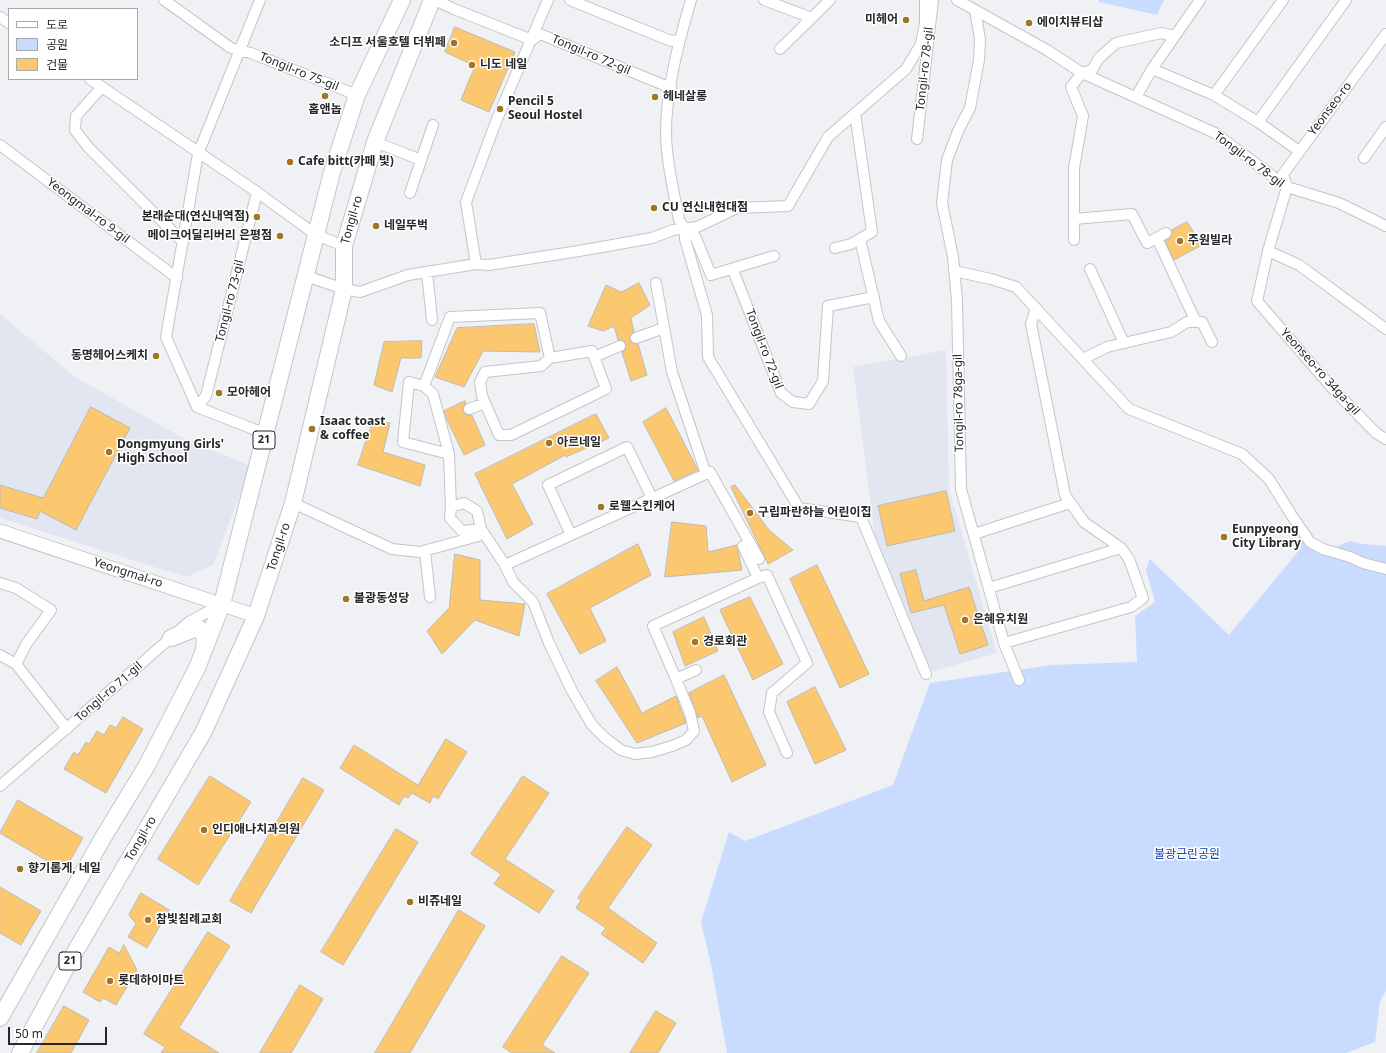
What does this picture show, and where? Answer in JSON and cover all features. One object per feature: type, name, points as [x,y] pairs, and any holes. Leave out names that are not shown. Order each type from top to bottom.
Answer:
[{"type":"main road","name":"21","points":[[0,1018],[101,841],[146,766],[197,668],[222,604],[332,172],[357,95],[402,0]]},
{"type":"main road","name":"Tongil-ro","points":[[20,1053],[68,964],[204,731],[256,616],[293,503],[344,289],[344,246],[375,142],[434,0]]},
{"type":"main road","points":[[171,638],[194,629],[200,629],[205,637],[204,649]]},
{"type":"street","name":"Tongil-ro 75-gil","points":[[164,0],[231,48],[251,53],[357,95]]},
{"type":"street","points":[[260,0],[198,154],[166,337],[197,407],[266,434]]},
{"type":"street","points":[[434,0],[454,10],[532,40]]},
{"type":"street","points":[[476,264],[466,202],[497,119],[548,0]]},
{"type":"street","points":[[570,0],[671,40],[680,40]]},
{"type":"street","points":[[692,0],[680,40],[668,106],[667,149],[679,220],[685,229],[695,236],[712,275],[733,270],[774,256]]},
{"type":"street","points":[[764,0],[812,18]]},
{"type":"street","points":[[780,49],[830,0]]},
{"type":"street","points":[[306,276],[344,289],[360,292],[408,275],[476,264],[488,265],[652,238],[674,230],[697,227],[737,208],[788,206],[828,137],[906,69],[921,44],[925,23],[925,0]]},
{"type":"street","name":"Tongil-ro 78-gil","points":[[918,139],[933,0]]},
{"type":"street","name":"Tongil-ro 78-gil","points":[[957,0],[1047,50],[1082,73],[1215,132],[1287,187],[1268,251],[1257,302]]},
{"type":"street","points":[[1136,97],[1152,69],[1200,0]]},
{"type":"street","points":[[1214,95],[1283,0]]},
{"type":"street","points":[[1258,122],[1346,0]]},
{"type":"street","name":"Tongil-ro 78ga-gil","points":[[975,10],[980,39],[980,60],[970,108],[958,131],[947,160],[942,203],[953,257],[957,300],[961,489],[1004,643],[1018,680]]},
{"type":"street","points":[[1074,240],[1074,168],[1083,116],[1071,87],[1082,73],[1092,70],[1099,58],[1116,44],[1161,33],[1175,36]]},
{"type":"street","name":"Tongil-ro 72-gil","points":[[532,40],[540,34],[671,88]]},
{"type":"street","name":"Yeonseo-ro","points":[[1287,187],[1283,174],[1386,34]]},
{"type":"street","points":[[1152,69],[1214,95],[1258,122],[1299,151]]},
{"type":"street","points":[[92,80],[198,154],[257,192],[316,235],[344,246]]},
{"type":"street","points":[[102,87],[76,116],[75,130],[88,147],[183,242]]},
{"type":"street","points":[[835,248],[851,244],[872,232],[855,113]]},
{"type":"street","points":[[410,193],[433,125]]},
{"type":"street","points":[[1364,158],[1386,127]]},
{"type":"street","points":[[375,142],[421,160]]},
{"type":"street","name":"Yeongmal-ro 9-gil","points":[[0,145],[177,278]]},
{"type":"street","points":[[1287,187],[1339,203],[1386,226]]},
{"type":"street","name":"Tongil-ro 73-gil","points":[[197,407],[206,396],[257,192]]},
{"type":"street","points":[[1074,219],[1132,214],[1147,243],[1161,235],[1196,322]]},
{"type":"street","points":[[685,229],[685,239],[708,314],[708,357],[799,508],[861,517],[926,674]]},
{"type":"street","points":[[860,239],[879,321],[901,356]]},
{"type":"street","points":[[1268,251],[1299,264],[1386,329]]},
{"type":"street","points":[[1090,269],[1124,343]]},
{"type":"street","name":"Tongil-ro 72-gil","points":[[733,270],[781,393],[793,402],[809,404],[823,381],[828,306],[874,296]]},
{"type":"street","points":[[954,271],[991,279],[1016,287],[1129,408],[1242,454],[1269,479],[1310,542],[1323,549],[1363,563],[1386,569]]},
{"type":"street","points":[[427,272],[432,320]]},
{"type":"street","points":[[656,283],[672,372],[706,474]]},
{"type":"street","name":"Yeonseo-ro 34ga-gil","points":[[1257,302],[1332,389],[1376,433],[1386,439]]},
{"type":"street","points":[[1004,643],[1132,607],[1143,598],[1129,558],[1121,548],[1084,522],[1065,495],[1031,324],[1036,308]]},
{"type":"street","points":[[424,386],[450,317],[540,313],[550,358]]},
{"type":"street","points":[[1083,359],[1107,347],[1171,332],[1187,322],[1202,322],[1212,342]]},
{"type":"street","points":[[636,338],[664,328]]},
{"type":"street","points":[[594,357],[620,346]]},
{"type":"street","points":[[592,351],[594,357],[606,389],[511,435],[499,435],[485,403],[480,382],[485,372],[541,366],[550,358],[592,351]]},
{"type":"street","points":[[449,454],[403,442],[409,382],[424,386],[433,394],[443,420],[449,454],[450,518],[462,531],[481,529]]},
{"type":"street","points":[[469,409],[485,403]]},
{"type":"street","points":[[571,535],[548,485],[627,447],[652,498]]},
{"type":"street","points":[[505,565],[710,472],[759,559]]},
{"type":"street","points":[[451,507],[464,502],[476,511],[481,529],[505,565],[513,582],[533,602],[549,643],[563,673],[592,724],[605,738],[621,750],[635,754],[652,752],[686,740],[694,731],[690,713],[653,626],[767,575],[807,663],[772,693],[769,712],[787,753]]},
{"type":"street","points":[[293,503],[392,549],[420,552],[425,551],[478,536],[481,529]]},
{"type":"street","points":[[974,534],[1070,503]]},
{"type":"street","name":"Yeongmal-ro","points":[[0,531],[256,616]]},
{"type":"street","points":[[743,546],[758,578]]},
{"type":"street","points":[[989,588],[1121,548]]},
{"type":"street","points":[[425,551],[430,597]]},
{"type":"street","points":[[0,583],[16,588],[51,610],[27,642],[16,664]]},
{"type":"street","name":"Tongil-ro 71-gil","points":[[0,786],[189,622],[222,604]]},
{"type":"street","points":[[0,656],[16,664],[67,729]]},
{"type":"street","points":[[676,679],[696,670]]},
{"type":"shaded area","name":"Dongmyung Girls' High School","points":[[0,314],[75,377],[183,438],[251,466],[213,565],[186,577],[0,518]]},
{"type":"shaded area","points":[[946,350],[949,489],[997,653],[931,672],[875,537],[853,367]]},
{"type":"green space","points":[[1098,0],[1164,0],[1157,15],[1099,2]]},
{"type":"green space","name":"불광근린공원","points":[[1299,536],[1305,536],[1329,550],[1350,541],[1386,546],[1386,991],[1380,1001],[1375,1042],[1346,1053],[727,1053],[711,964],[701,922],[729,832],[745,841],[893,785],[930,683],[1052,665],[1137,662],[1135,616],[1155,602],[1146,570],[1150,559],[1229,635],[1301,548]]},
{"type":"building","points":[[455,27],[515,52],[489,112],[461,100],[475,66],[445,52]]},
{"type":"building","name":"주원빌라","points":[[1187,222],[1202,245],[1174,260],[1165,241],[1171,237],[1172,230]]},
{"type":"building","points":[[639,283],[650,305],[631,318],[634,332],[631,334],[630,340],[632,343],[638,344],[647,375],[631,381],[622,352],[625,350],[626,344],[624,341],[618,340],[614,326],[603,331],[588,326],[606,285],[621,292]]},
{"type":"building","points":[[534,324],[540,352],[483,351],[464,387],[435,377],[457,328]]},
{"type":"building","points":[[422,341],[421,358],[401,358],[392,392],[374,385],[384,342]]},
{"type":"building","points":[[465,401],[466,403],[463,408],[463,412],[468,415],[472,415],[485,445],[464,455],[444,411]]},
{"type":"building","points":[[91,407],[130,428],[76,530],[40,511],[37,519],[0,508],[0,485],[43,498]]},
{"type":"building","points":[[666,408],[698,470],[674,481],[643,422]]},
{"type":"building","points":[[596,414],[609,438],[566,457],[565,455],[512,484],[533,524],[507,539],[475,474]]},
{"type":"building","points":[[373,421],[390,423],[383,452],[425,465],[420,486],[358,465]]},
{"type":"building","name":"구립파란하늘 어린이집","points":[[735,485],[769,530],[793,550],[768,564],[731,487]]},
{"type":"building","points":[[946,491],[955,531],[887,546],[878,506]]},
{"type":"building","points":[[672,522],[706,526],[708,552],[737,545],[742,570],[665,577]]},
{"type":"building","points":[[638,544],[651,575],[590,608],[606,641],[580,654],[547,594]]},
{"type":"building","points":[[455,554],[480,560],[480,600],[525,604],[519,636],[475,620],[442,654],[427,631],[449,608]]},
{"type":"building","points":[[817,565],[869,674],[840,688],[790,579]]},
{"type":"building","name":"은혜유치원","points":[[916,570],[924,601],[969,587],[988,645],[960,654],[944,605],[911,613],[900,574]]},
{"type":"building","points":[[750,597],[783,664],[753,680],[720,610]]},
{"type":"building","name":"경로회관","points":[[704,617],[718,651],[685,666],[673,632]]},
{"type":"building","points":[[617,667],[642,713],[676,696],[686,723],[637,743],[596,681]]},
{"type":"building","points":[[724,675],[766,765],[732,782],[702,716],[698,718],[689,693]]},
{"type":"building","points":[[815,687],[846,750],[815,764],[787,702]]},
{"type":"building","points":[[123,717],[143,729],[106,793],[64,769],[74,752],[78,755],[86,742],[89,744],[97,731],[104,735],[110,725],[116,728]]},
{"type":"building","points":[[446,739],[467,752],[438,799],[433,796],[430,803],[412,793],[408,798],[404,796],[399,805],[340,768],[354,745],[418,785]]},
{"type":"building","name":"인디애나치과의원","points":[[210,776],[251,802],[198,885],[158,859]]},
{"type":"building","points":[[523,776],[549,793],[505,859],[554,891],[539,913],[494,884],[501,874],[471,854]]},
{"type":"building","points":[[303,778],[324,790],[251,913],[230,901]]},
{"type":"building","points":[[18,800],[83,838],[64,871],[0,833]]},
{"type":"building","points":[[627,827],[652,845],[608,908],[657,943],[643,963],[601,934],[606,928],[576,908],[581,900],[578,898]]},
{"type":"building","points":[[396,829],[418,842],[343,965],[321,952]]},
{"type":"building","points":[[0,887],[41,911],[21,945],[0,933]]},
{"type":"building","name":"참빛침례교회","points":[[141,893],[169,910],[147,948],[128,937],[136,924],[129,915]]},
{"type":"building","points":[[459,910],[485,926],[410,1053],[375,1053]]},
{"type":"building","points":[[208,932],[230,946],[179,1028],[219,1053],[161,1053],[165,1047],[144,1034]]},
{"type":"building","name":"롯데하이마트","points":[[124,945],[137,970],[116,1005],[103,998],[100,1002],[83,992],[109,947],[119,953]]},
{"type":"building","points":[[562,956],[589,973],[542,1045],[555,1053],[512,1053],[503,1047]]},
{"type":"building","points":[[300,985],[323,999],[291,1053],[260,1053]]},
{"type":"building","points":[[64,1006],[89,1020],[71,1053],[37,1053]]},
{"type":"building","points":[[656,1011],[676,1023],[658,1053],[630,1053]]},
{"type":"place","name":"미헤어","points":[[906,20]]},
{"type":"place","name":"에이치뷰티샵","points":[[1029,23]]},
{"type":"place","name":"소디프 서울호텔 더뷔페","points":[[454,43]]},
{"type":"place","name":"니도 네일","points":[[472,65]]},
{"type":"place","name":"홉앤놉","points":[[325,96]]},
{"type":"place","name":"헤네살롱","points":[[655,97]]},
{"type":"place","name":"Pencil 5 Seoul Hostel","points":[[500,109]]},
{"type":"place","name":"Cafe bitt(카페 빛)","points":[[290,162]]},
{"type":"place","name":"CU 연신내현대점","points":[[654,208]]},
{"type":"place","name":"본래순대(연신내역점)","points":[[257,217]]},
{"type":"place","name":"네일뚜벅","points":[[376,226]]},
{"type":"place","name":"메이크어딜리버리 은평점","points":[[280,236]]},
{"type":"place","name":"주원빌라","points":[[1180,241]]},
{"type":"place","name":"동명헤어스케치","points":[[156,356]]},
{"type":"place","name":"모아헤어","points":[[219,393]]},
{"type":"place","name":"Isaac toast & coffee","points":[[312,429]]},
{"type":"place","name":"아르네일","points":[[549,443]]},
{"type":"place","name":"Dongmyung Girls' High School","points":[[109,452]]},
{"type":"place","name":"로웰스킨케어","points":[[601,507]]},
{"type":"place","name":"구립파란하늘 어린이집","points":[[750,513]]},
{"type":"place","name":"Eunpyeong City Library","points":[[1224,537]]},
{"type":"place","name":"불광동성당","points":[[346,599]]},
{"type":"place","name":"은혜유치원","points":[[965,620]]},
{"type":"place","name":"경로회관","points":[[695,642]]},
{"type":"place","name":"인디애나치과의원","points":[[204,830]]},
{"type":"place","name":"향기롭게, 네일","points":[[20,869]]},
{"type":"place","name":"비쥬네일","points":[[410,902]]},
{"type":"place","name":"참빛침례교회","points":[[148,920]]},
{"type":"place","name":"롯데하이마트","points":[[110,981]]}]
